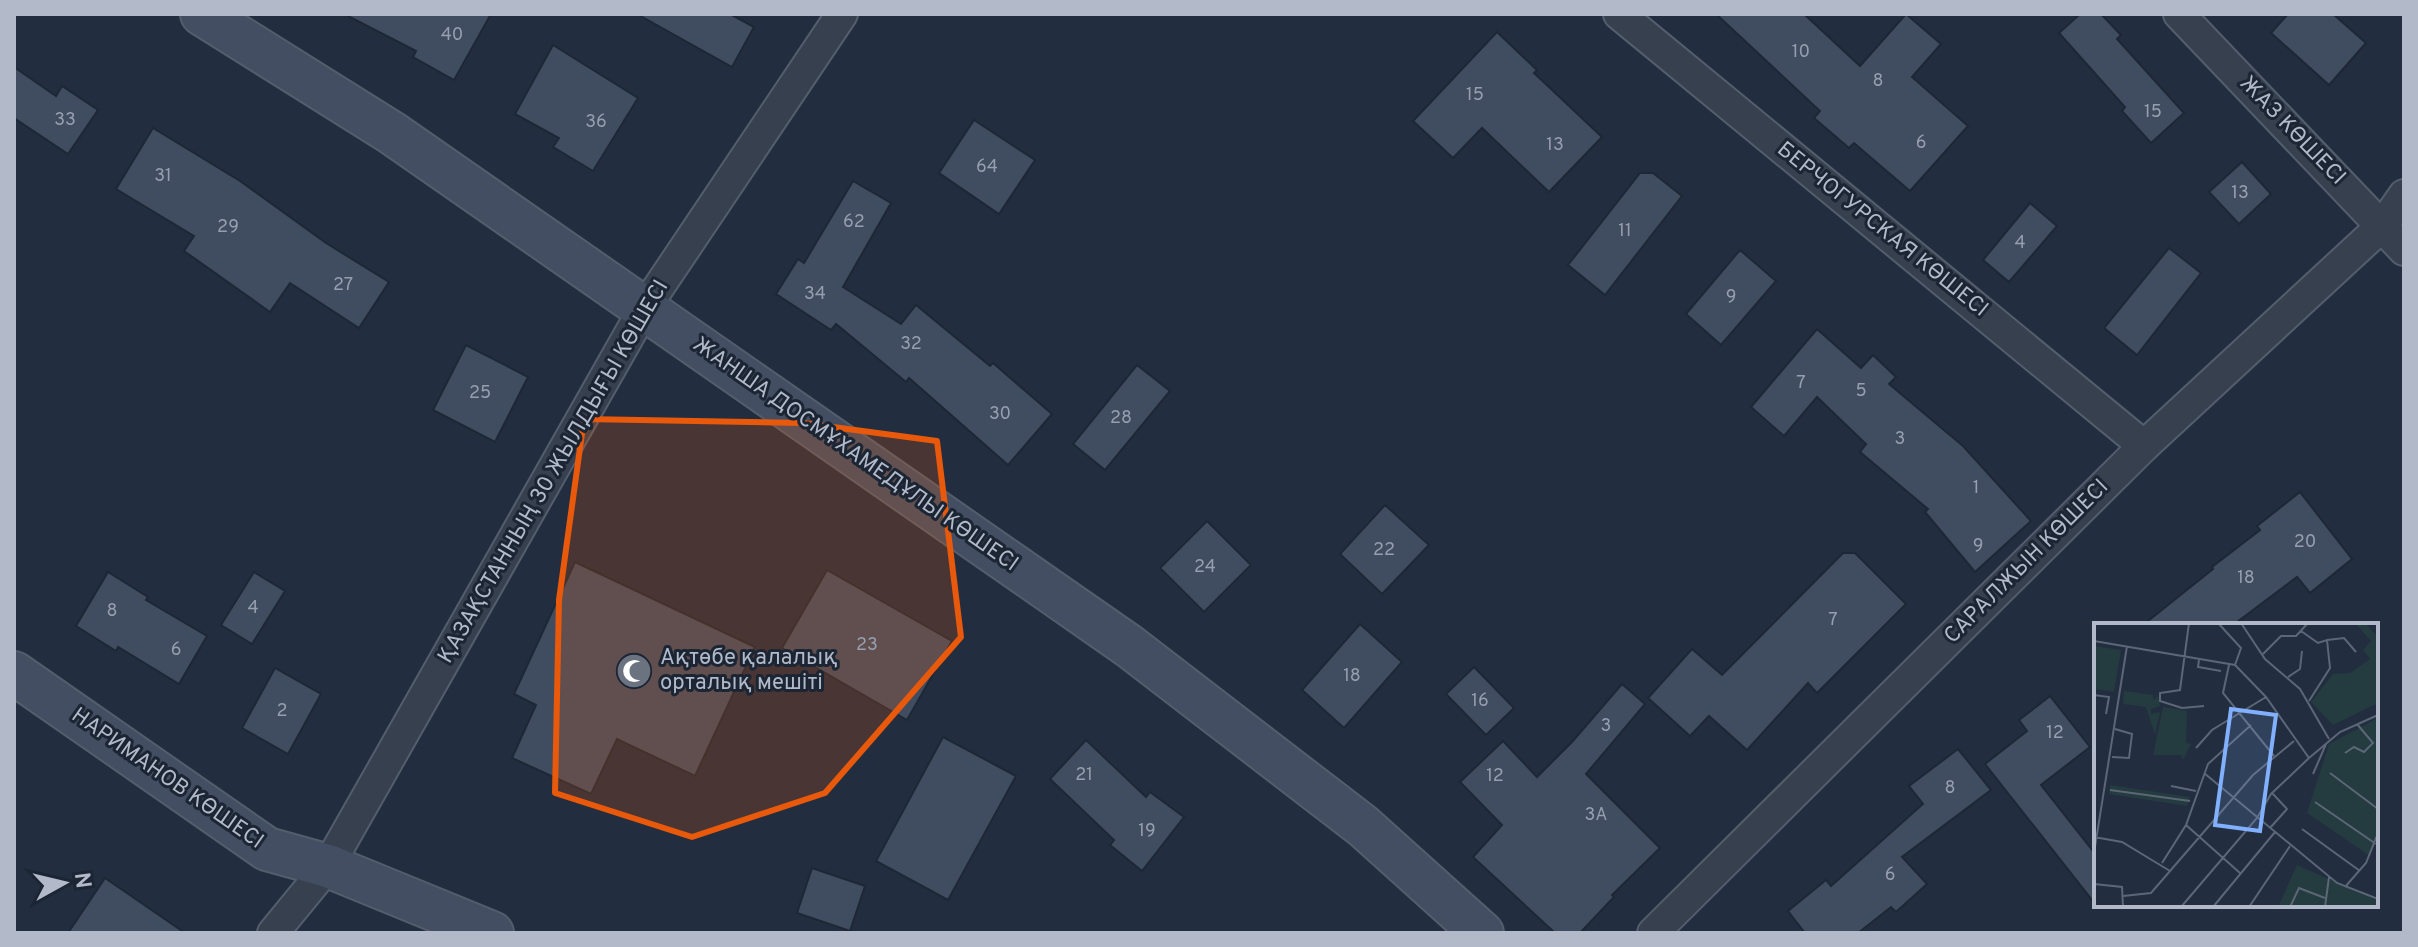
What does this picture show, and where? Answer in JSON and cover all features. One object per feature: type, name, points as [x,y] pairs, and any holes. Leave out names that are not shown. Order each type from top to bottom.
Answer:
[{"type":"street","name":"ЖАНША ДОСМҰХАМЕДҰЛЫ КӨШЕСІ","points":[[202,14],[392,133],[1129,646],[1363,826],[1482,933]]},
{"type":"street","name":"ҚАЗАҚСТАННЫҢ 30 ЖЫЛДЫҒЫ КӨШЕСІ","points":[[273,933],[328,866],[644,309],[842,14]]},
{"type":"street","name":"БЕРЧОГУРСКАЯ КӨШЕСІ","points":[[1619,14],[2144,446]]},
{"type":"street","name":"ЖАЗ КӨШЕСІ","points":[[2179,14],[2404,250]]},
{"type":"street","name":"САРАЛЖЫН КӨШЕСІ","points":[[1653,933],[2144,446],[2383,225],[2404,195]]},
{"type":"street","name":"НАРИМАНОВ КӨШЕСІ","points":[[14,673],[267,849],[328,866],[492,933]]},
{"type":"highlighted area","points":[[584,419],[803,423],[937,441],[961,637],[825,793],[692,837],[555,793],[559,600]]},
{"type":"building","points":[[344,14],[491,14],[454,80],[413,57],[416,51]]},
{"type":"building","points":[[637,14],[730,14],[754,27],[732,67]]},
{"type":"building","points":[[1716,14],[1804,14],[1860,66],[1906,14],[1941,44],[1912,77],[1968,126],[1910,191],[1854,143],[1849,148],[1814,118],[1820,111]]},
{"type":"building","points":[[2080,14],[2101,14],[2121,35],[2117,39],[2184,113],[2151,143],[2122,111],[2125,107],[2059,33]]},
{"type":"building","points":[[2288,14],[2333,14],[2366,43],[2329,85],[2271,33]]},
{"type":"building","points":[[1497,32],[1537,70],[1534,73],[1602,137],[1549,192],[1482,128],[1453,158],[1413,121]]},
{"type":"building","points":[[553,45],[638,98],[593,171],[553,147],[559,138],[515,114]]},
{"type":"building","points":[[14,67],[56,96],[62,86],[98,110],[68,154],[14,118]]},
{"type":"building","points":[[974,120],[1035,160],[999,214],[939,173]]},
{"type":"building","points":[[153,128],[240,181],[326,243],[389,282],[359,328],[290,283],[270,312],[184,251],[194,236],[116,189]]},
{"type":"building","points":[[2242,162],[2271,194],[2239,224],[2209,192]]},
{"type":"building","points":[[1640,173],[1653,173],[1682,196],[1605,295],[1568,265]]},
{"type":"building","points":[[853,181],[891,203],[843,287],[901,324],[916,305],[990,366],[993,363],[1052,414],[1008,465],[909,378],[906,382],[836,324],[831,330],[776,294],[798,259],[804,263]]},
{"type":"building","points":[[2030,203],[2057,226],[2009,282],[1983,260]]},
{"type":"building","points":[[2169,248],[2201,273],[2137,355],[2104,328]]},
{"type":"building","points":[[1740,250],[1776,281],[1721,345],[1686,314]]},
{"type":"building","points":[[1817,329],[1861,368],[1873,355],[1896,377],[1889,384],[1963,446],[2031,521],[1975,572],[1925,512],[1928,509],[1860,452],[1866,444],[1817,397],[1784,436],[1751,407]]},
{"type":"building","points":[[466,345],[528,377],[495,442],[433,410]]},
{"type":"building","points":[[1137,365],[1170,391],[1105,470],[1073,444]]},
{"type":"building","points":[[2300,492],[2352,559],[2310,593],[2297,577],[2236,623],[2146,623],[2260,530],[2257,526]]},
{"type":"building","points":[[1385,505],[1429,545],[1382,594],[1340,554]]},
{"type":"building","points":[[1207,521],[1251,565],[1204,612],[1160,568]]},
{"type":"building","points":[[1843,553],[1855,553],[1906,604],[1817,693],[1808,683],[1747,750],[1709,716],[1690,736],[1648,698],[1692,649],[1722,675]]},
{"type":"building","name":"Ақтөбе қалалық орталық мешіті","points":[[575,562],[755,647],[695,776],[617,739],[591,794],[512,758],[536,705],[514,694]]},
{"type":"building","points":[[827,570],[952,641],[907,720],[782,648]]},
{"type":"building","points":[[108,572],[148,597],[146,600],[207,636],[179,684],[76,626]]},
{"type":"building","points":[[254,572],[285,591],[252,644],[221,625]]},
{"type":"building","points":[[1360,624],[1402,662],[1344,728],[1302,690]]},
{"type":"building","points":[[1474,667],[1514,708],[1486,735],[1446,694]]},
{"type":"building","points":[[275,668],[321,694],[288,754],[242,728]]},
{"type":"building","points":[[1622,684],[1645,704],[1586,774],[1660,848],[1612,895],[1614,897],[1580,933],[1555,933],[1473,857],[1502,825],[1460,782],[1503,741],[1537,777]]},
{"type":"building","points":[[2050,696],[2090,747],[2041,785],[2094,852],[2094,902],[1985,764],[2027,731],[2019,720]]},
{"type":"building","points":[[943,737],[1016,776],[948,900],[876,861]]},
{"type":"building","points":[[1086,740],[1146,797],[1150,792],[1184,817],[1142,871],[1110,845],[1114,840],[1050,779]]},
{"type":"building","points":[[1958,749],[1991,790],[1902,857],[1927,884],[1896,912],[1891,907],[1858,933],[1805,933],[1788,911],[1826,880],[1831,886],[1923,804],[1909,786]]},
{"type":"building","points":[[812,868],[865,886],[850,931],[797,913]]},
{"type":"building","points":[[105,878],[185,933],[68,933]]},
{"type":"place","name":"Ақтөбе қалалық орталық мешіті","points":[[634,671]]}]
